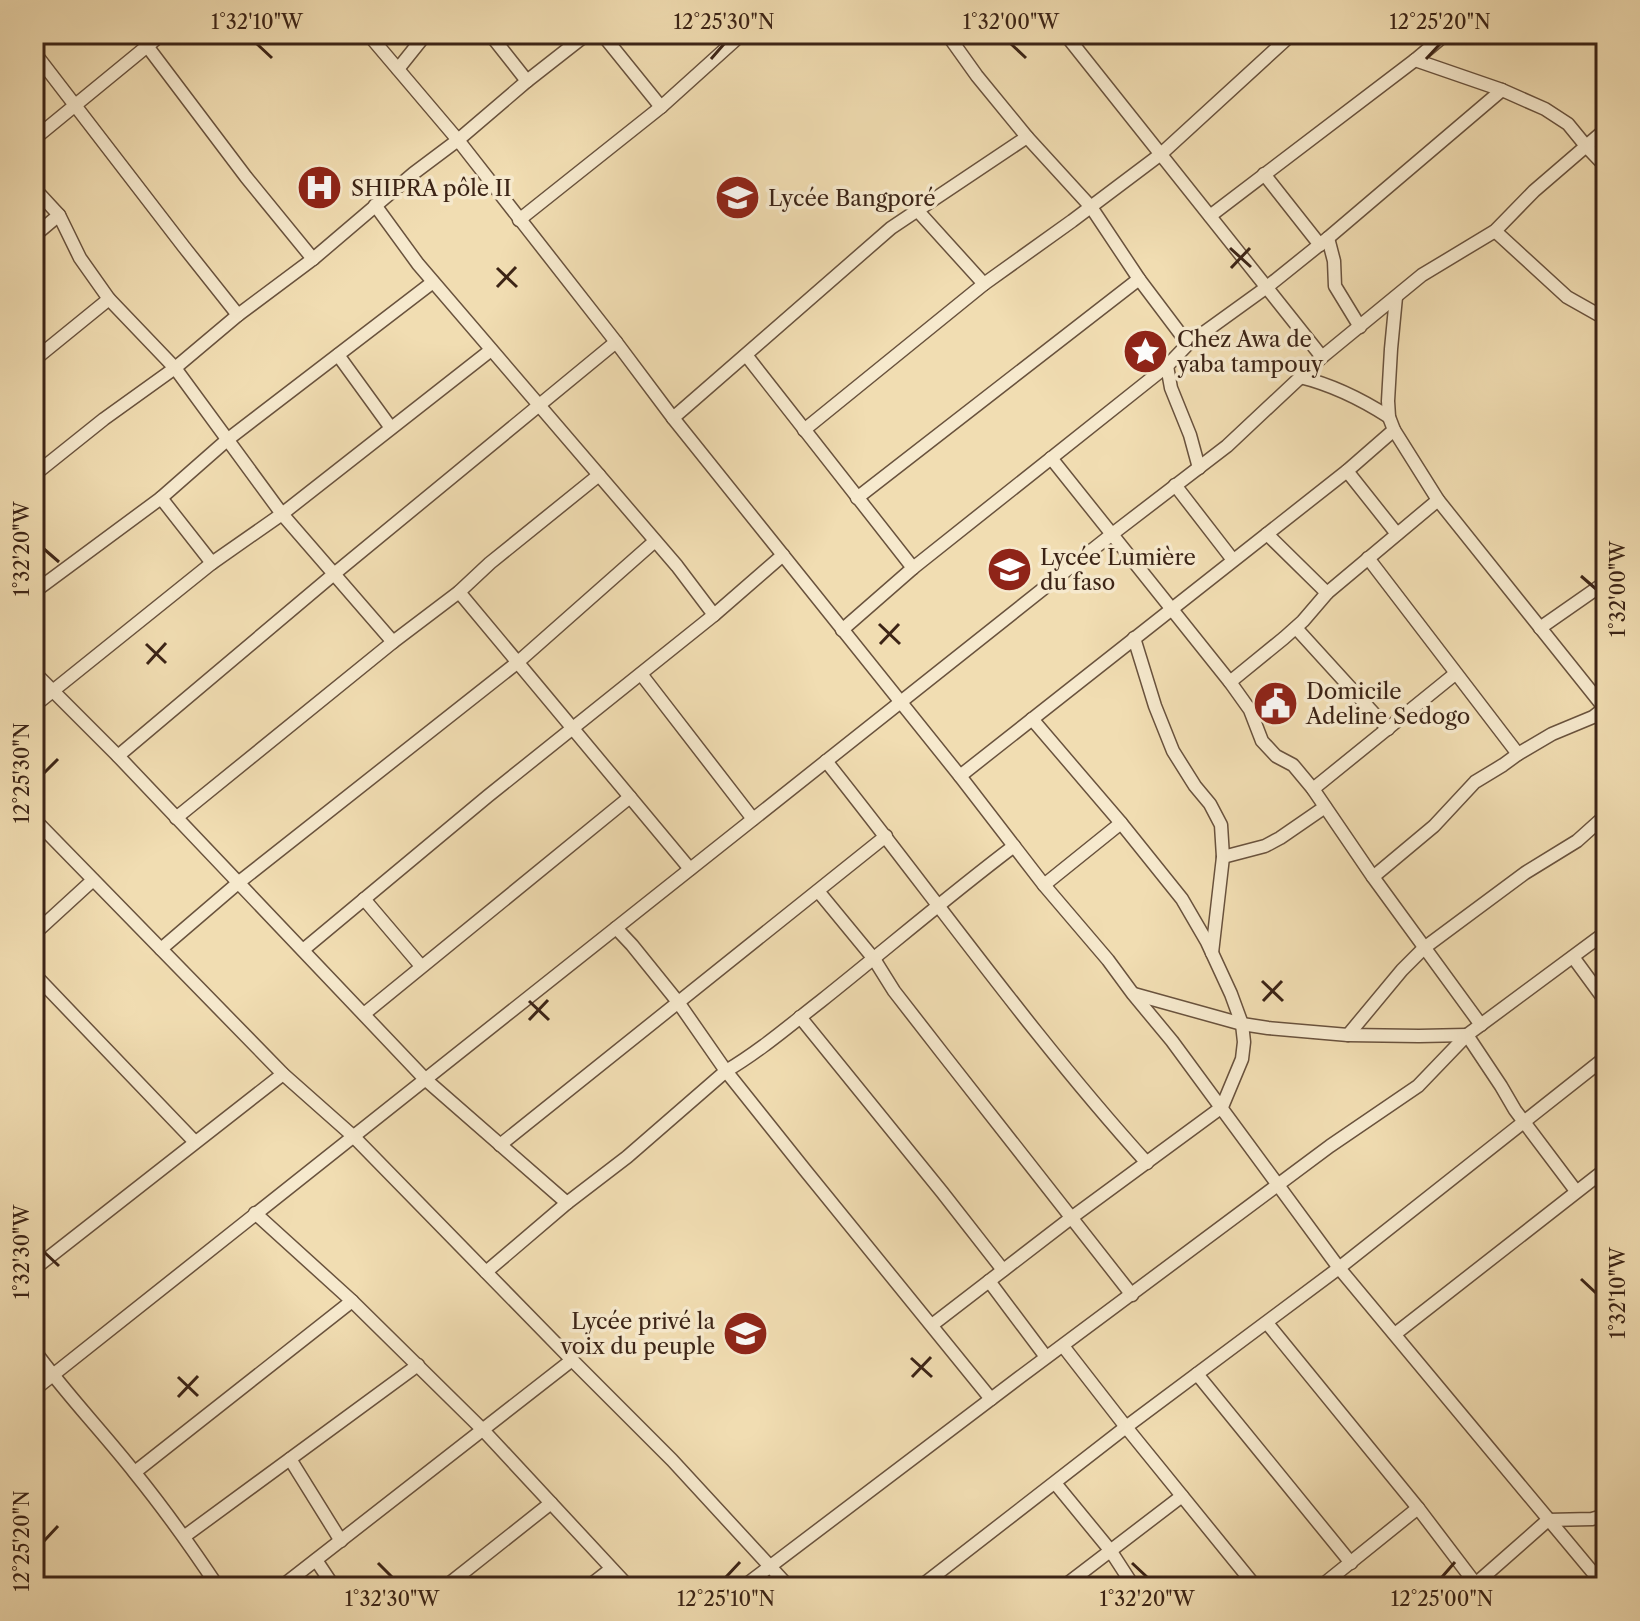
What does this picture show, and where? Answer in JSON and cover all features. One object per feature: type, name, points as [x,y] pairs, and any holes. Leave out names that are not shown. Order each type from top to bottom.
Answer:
[{"type":"street","points":[[138,34],[246,177],[313,259]]},
{"type":"street","points":[[34,139],[162,34]]},
{"type":"street","points":[[368,34],[458,140],[673,418],[1172,1041],[1339,1268],[1605,1587]]},
{"type":"street","points":[[398,69],[426,34]]},
{"type":"street","points":[[490,34],[527,81]]},
{"type":"street","points":[[34,475],[313,259],[587,34]]},
{"type":"street","points":[[602,34],[661,107]]},
{"type":"street","points":[[519,220],[661,107],[742,34]]},
{"type":"street","points":[[947,34],[1027,137],[1091,207],[1139,279],[1188,344]]},
{"type":"street","points":[[1065,34],[1322,357]]},
{"type":"street","points":[[804,430],[984,284],[1161,154],[1292,34]]},
{"type":"street","points":[[1210,216],[1446,34]]},
{"type":"street","points":[[34,52],[238,315]]},
{"type":"street","points":[[1415,60],[1502,90],[1545,109],[1568,124],[1606,167]]},
{"type":"street","points":[[842,630],[913,568],[1167,366],[1188,344],[1324,241],[1502,90]]},
{"type":"street","points":[[34,1390],[1227,446],[1322,357],[1422,275],[1495,231],[1534,191],[1606,129]]},
{"type":"street","points":[[673,418],[891,228],[1027,137]]},
{"type":"street","points":[[1264,174],[1324,241],[1334,261],[1335,286],[1360,327]]},
{"type":"street","points":[[34,188],[59,215],[80,258],[109,299],[175,368],[282,514],[393,642]]},
{"type":"street","points":[[375,205],[418,264],[655,541],[714,615]]},
{"type":"street","points":[[917,210],[984,284]]},
{"type":"street","points":[[34,236],[59,215]]},
{"type":"street","points":[[1495,231],[1567,297],[1606,319]]},
{"type":"street","points":[[857,498],[1139,279]]},
{"type":"street","points":[[34,592],[161,498],[227,440],[433,282]]},
{"type":"street","points":[[1373,877],[1434,826],[1475,782],[1552,734],[1593,717],[1605,708],[1438,500],[1394,430],[1389,417],[1396,297]]},
{"type":"street","points":[[34,360],[109,299]]},
{"type":"street","points":[[118,756],[616,342]]},
{"type":"street","points":[[34,706],[212,563],[282,514],[491,350]]},
{"type":"street","points":[[338,355],[391,428]]},
{"type":"street","points":[[746,355],[913,568]]},
{"type":"street","points":[[1167,366],[1171,388],[1190,435],[1199,468]]},
{"type":"street","points":[[1300,377],[1362,399],[1389,417]]},
{"type":"street","points":[[960,776],[1347,471],[1394,430]]},
{"type":"street","points":[[1051,458],[1230,682],[1250,710],[1262,741],[1276,756],[1293,765],[1313,789],[1481,1025]]},
{"type":"street","points":[[1347,471],[1397,534]]},
{"type":"street","points":[[176,818],[459,592],[599,475]]},
{"type":"street","points":[[1175,485],[1233,560]]},
{"type":"street","points":[[161,498],[212,563]]},
{"type":"street","points":[[1230,682],[1296,628],[1327,593],[1438,500]]},
{"type":"street","points":[[1267,534],[1327,593]]},
{"type":"street","points":[[161,949],[238,883],[518,662],[655,541]]},
{"type":"street","points":[[303,950],[488,796],[714,615],[783,555]]},
{"type":"street","points":[[1368,558],[1518,754]]},
{"type":"street","points":[[1540,628],[1606,582]]},
{"type":"street","points":[[459,592],[690,869]]},
{"type":"street","points":[[1296,628],[1388,729]]},
{"type":"street","points":[[1134,638],[1164,731],[1184,769],[1221,825],[1223,857],[1212,953]]},
{"type":"street","points":[[34,672],[425,1079],[567,1203]]},
{"type":"street","points":[[641,674],[753,819]]},
{"type":"street","points":[[1313,789],[1455,674]]},
{"type":"street","points":[[932,1325],[1222,1107],[1242,1059],[1242,1024],[1212,953],[1182,899],[1032,719]]},
{"type":"street","points":[[826,761],[1046,1043],[1147,1163]]},
{"type":"street","points":[[364,1014],[630,797]]},
{"type":"street","points":[[1223,857],[1265,846],[1325,807]]},
{"type":"street","points":[[1348,1035],[1424,948],[1525,873],[1577,841],[1606,815]]},
{"type":"street","points":[[34,819],[283,1074],[353,1136],[672,1460],[789,1587]]},
{"type":"street","points":[[1044,885],[1121,823]]},
{"type":"street","points":[[500,1145],[886,836]]},
{"type":"street","points":[[486,1272],[726,1071],[744,1061],[1014,846]]},
{"type":"street","points":[[34,934],[93,880]]},
{"type":"street","points":[[818,891],[874,959],[894,991],[1132,1295]]},
{"type":"street","points":[[364,899],[421,966]]},
{"type":"street","points":[[616,928],[678,1002],[726,1071],[991,1399]]},
{"type":"street","points":[[743,1587],[1330,1146],[1418,1086],[1467,1035],[1606,932]]},
{"type":"street","points":[[1573,957],[1606,1002]]},
{"type":"street","points":[[34,974],[195,1142]]},
{"type":"street","points":[[1133,994],[1242,1024],[1348,1035],[1467,1035]]},
{"type":"street","points":[[800,1017],[1003,1270]]},
{"type":"street","points":[[1467,1035],[1524,1123],[1576,1191]]},
{"type":"street","points":[[923,1586],[1126,1427],[1339,1268],[1606,1057]]},
{"type":"street","points":[[34,1269],[283,1074]]},
{"type":"street","points":[[1395,1334],[1606,1169]]},
{"type":"street","points":[[255,1213],[418,1365],[629,1587]]},
{"type":"street","points":[[989,1281],[1046,1357]]},
{"type":"street","points":[[135,1472],[352,1301]]},
{"type":"street","points":[[1267,1323],[1418,1508],[1476,1586],[1548,1520],[1592,1519],[1606,1515]]},
{"type":"street","points":[[1063,1346],[1256,1587]]},
{"type":"street","points":[[34,1350],[185,1536],[218,1587]]},
{"type":"street","points":[[281,1587],[572,1360]]},
{"type":"street","points":[[185,1536],[418,1365]]},
{"type":"street","points":[[1197,1374],[1351,1563]]},
{"type":"street","points":[[290,1459],[341,1541]]},
{"type":"street","points":[[1055,1483],[1110,1550],[1134,1587]]},
{"type":"street","points":[[1063,1587],[1182,1496]]},
{"type":"street","points":[[445,1587],[551,1503]]},
{"type":"street","points":[[1320,1587],[1418,1508]]},
{"type":"street","points":[[1592,1519],[1606,1527]]},
{"type":"street","points":[[316,1560],[334,1587]]},
{"type":"street","points":[[588,1587],[611,1569]]},
{"type":"place","name":"SHIPRA pôle II","points":[[320,188]]},
{"type":"place","name":"Lycée Bangporé","points":[[737,198]]},
{"type":"place","name":"Chez Awa de yaba tampouy","points":[[1146,352]]},
{"type":"place","name":"Lycée Lumière du faso","points":[[1009,570]]},
{"type":"place","name":"Domicile Adeline Sedogo","points":[[1275,704]]},
{"type":"place","name":"Lycée privé la voix du peuple","points":[[746,1334]]}]
